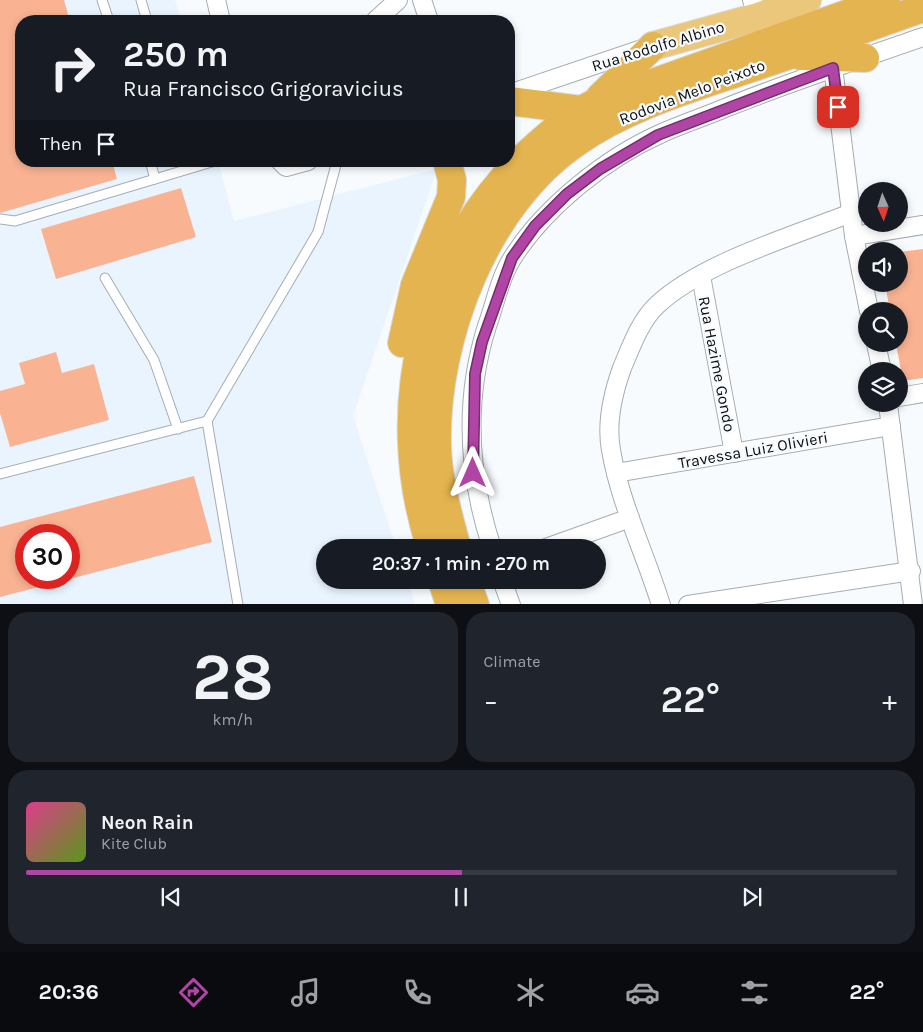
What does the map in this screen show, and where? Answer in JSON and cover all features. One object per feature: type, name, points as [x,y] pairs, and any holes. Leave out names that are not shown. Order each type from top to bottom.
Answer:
[{"type":"highway","name":"Rodovia Melo Peixoto","points":[[515,164],[586,108],[886,0]]},
{"type":"highway","name":"Rodovia Melo Peixoto","points":[[455,539],[442,487],[437,446],[441,393],[447,354],[457,316],[475,272],[496,231],[514,203],[541,171],[577,142],[626,114],[923,8]]},
{"type":"highway","points":[[515,102],[586,108],[653,46]]},
{"type":"highway","points":[[787,56],[865,58]]},
{"type":"highway","points":[[414,400],[403,370],[402,342],[415,285],[451,197],[452,180],[449,167]]},
{"type":"highway","name":"Rodovia Melo Peixoto","points":[[429,539],[414,473],[412,448],[416,359],[424,326],[455,245],[492,191],[512,167]]},
{"type":"highway","points":[[445,589],[450,604]]},
{"type":"highway","points":[[469,589],[475,604]]},
{"type":"main road","name":"Rua Rodolfo Albino","points":[[653,46],[755,8],[807,0]]},
{"type":"street","points":[[216,0],[220,15]]},
{"type":"street","points":[[382,15],[398,0]]},
{"type":"street","points":[[422,0],[427,15]]},
{"type":"street","points":[[490,539],[473,473],[475,374],[482,342],[512,258],[535,226],[567,194],[609,164],[658,135],[833,68],[923,38]]},
{"type":"street","name":"Rua Rodolfo Albino","points":[[515,92],[653,46]]},
{"type":"street","points":[[833,68],[854,236],[867,302]]},
{"type":"street","points":[[661,604],[630,518],[610,447],[610,416],[618,380],[644,321],[656,306],[716,267],[851,213]]},
{"type":"street","points":[[854,236],[923,226]]},
{"type":"street","name":"Rua Hazime Gondo","points":[[701,276],[734,453]]},
{"type":"street","points":[[908,396],[923,393]]},
{"type":"street","points":[[889,412],[913,604]]},
{"type":"street","name":"Travessa Luiz Olivieri","points":[[616,473],[891,426]]},
{"type":"street","points":[[571,539],[630,518]]},
{"type":"street","points":[[688,604],[910,571]]},
{"type":"street","points":[[505,589],[511,604]]},
{"type":"lane","points":[[102,0],[107,15]]},
{"type":"lane","points":[[141,0],[145,15]]},
{"type":"lane","points":[[152,167],[155,179]]},
{"type":"lane","points":[[0,219],[15,221],[195,167]]},
{"type":"lane","points":[[238,604],[207,421],[318,232],[335,167]]},
{"type":"lane","points":[[105,278],[154,360],[178,429]]},
{"type":"lane","points":[[0,474],[207,421]]},
{"type":"shaded area","points":[[0,0],[175,0],[179,15],[15,15],[15,167],[220,167],[234,221],[437,169],[353,416],[393,539],[316,539],[316,589],[410,589],[415,604],[0,604]]},
{"type":"building","points":[[0,0],[64,0],[68,15],[15,15],[15,167],[114,167],[117,179],[0,213]]},
{"type":"building","points":[[181,188],[196,237],[56,279],[41,229]]},
{"type":"building","points":[[923,249],[923,378],[908,380],[908,362],[899,362],[898,352],[908,352],[908,302],[888,302],[886,292],[908,292],[908,251]]},
{"type":"building","points":[[56,352],[62,373],[94,364],[109,420],[10,447],[0,413],[0,391],[25,384],[19,363]]},
{"type":"building","points":[[194,476],[212,542],[80,576],[80,524],[15,524],[15,589],[31,589],[0,597],[0,527]]},
{"type":"route","points":[[473,473],[475,374],[482,342],[512,258],[535,226],[567,194],[600,169],[658,135],[749,98],[833,68],[838,107]]}]
